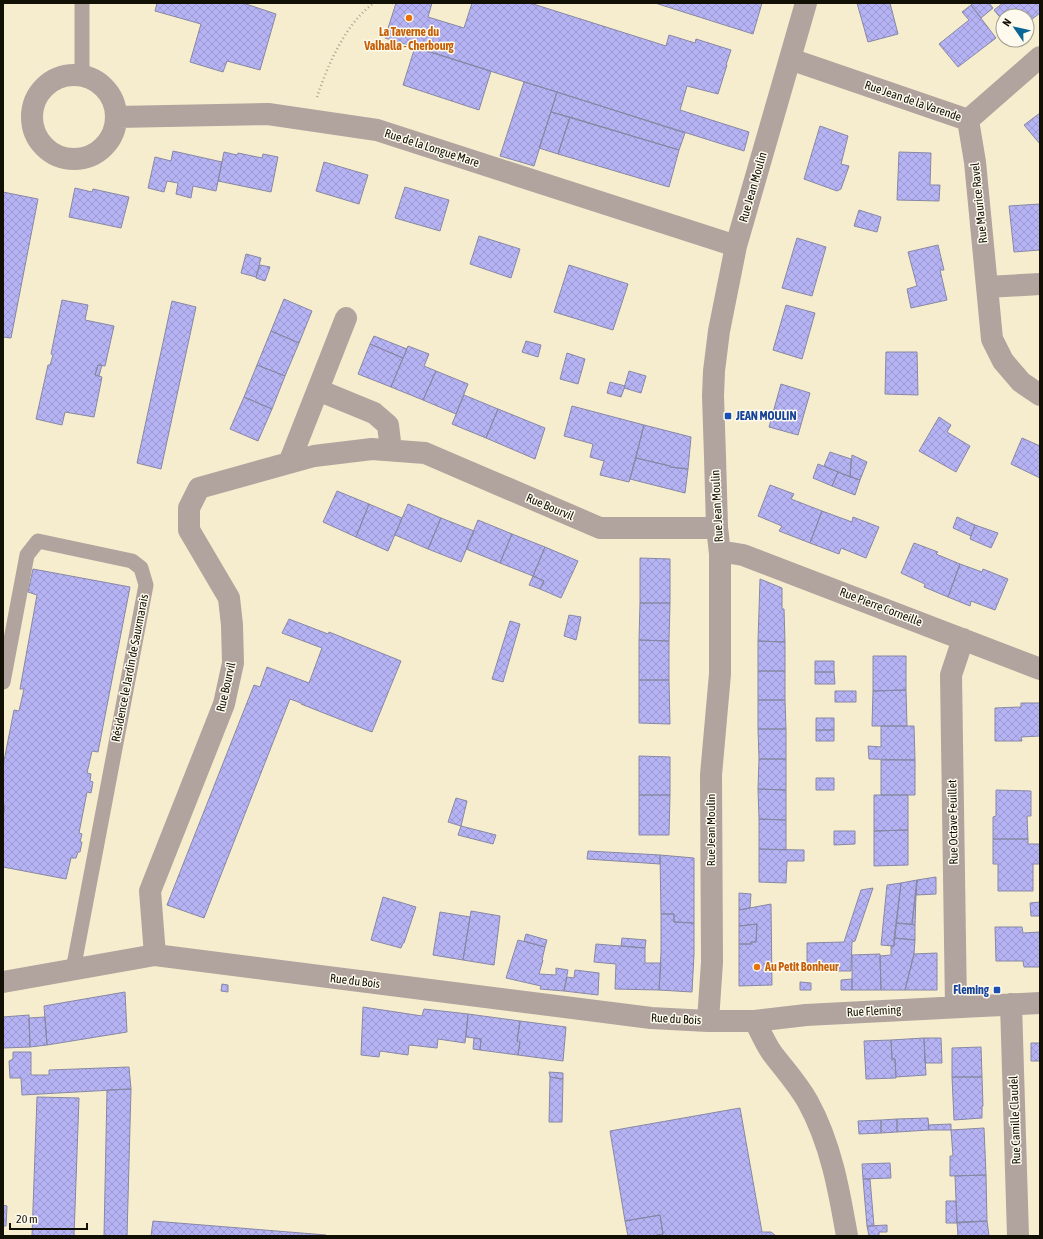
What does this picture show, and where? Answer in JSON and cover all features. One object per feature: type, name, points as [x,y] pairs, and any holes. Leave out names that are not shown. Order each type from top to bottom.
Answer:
[{"type":"street","name":"Rue Jean Moulin","points":[[708,1021],[712,962],[711,775],[720,674],[720,554],[717,527],[713,396],[714,370],[719,331],[736,246],[806,3]]},
{"type":"street","name":"Rue Jean de la Varende","points":[[790,59],[968,120],[1040,57]]},
{"type":"street","points":[[68,74],[82,75],[96,80],[107,89],[114,102],[117,116],[115,129],[109,141],[101,150],[91,156],[70,160],[57,156],[46,150],[38,140],[33,128],[31,115],[34,101],[42,88],[54,79],[68,74]]},
{"type":"street","name":"Rue de la Longue Mare","points":[[117,116],[268,114],[377,130],[736,246]]},
{"type":"street","name":"Rue Maurice Ravel","points":[[968,120],[975,162],[992,339],[1003,361],[1021,382],[1040,395]]},
{"type":"street","points":[[987,287],[1040,284]]},
{"type":"street","points":[[289,463],[346,318]]},
{"type":"street","points":[[318,390],[374,413],[388,425],[391,450]]},
{"type":"street","name":"Rue Bourvil","points":[[155,955],[150,890],[224,704],[233,663],[232,625],[229,598],[189,530],[189,508],[199,488],[314,456],[372,449],[391,450],[425,453],[600,528],[717,527]]},
{"type":"street","name":"Rue Pierre Corneille","points":[[720,554],[731,553],[743,555],[1040,669]]},
{"type":"street","name":"Rue Octave Feuillet","points":[[956,1007],[951,674],[963,639]]},
{"type":"street","name":"Rue du Bois","points":[[3,982],[155,955],[651,1018],[708,1021]]},
{"type":"street","name":"Rue Fleming","points":[[708,1021],[755,1021],[806,1015],[1040,1002]]},
{"type":"street","name":"Rue Camille Claudel","points":[[1011,1004],[1018,1236]]},
{"type":"street","points":[[755,1021],[772,1052],[794,1080],[808,1102],[822,1131],[831,1156],[847,1236]]},
{"type":"lane","points":[[82,3],[82,75]]},
{"type":"lane","name":"Résidence le Jardin de Sauxmarais","points":[[3,682],[27,556],[38,541],[132,561],[141,568],[146,584],[73,970]]},
{"type":"path","points":[[310,120],[321,86],[344,38],[354,22],[374,3]]},
{"type":"path","points":[[392,3],[396,4]]},
{"type":"building","points":[[157,3],[243,3],[276,14],[260,70],[227,61],[223,72],[190,62],[201,24],[155,11]]},
{"type":"building","points":[[396,3],[432,3],[428,17],[464,28],[472,3],[530,3],[666,46],[669,35],[695,43],[696,39],[731,50],[718,94],[687,86],[680,110],[749,132],[744,151],[385,38]]},
{"type":"building","points":[[655,3],[762,3],[753,34]]},
{"type":"building","points":[[857,3],[890,3],[898,34],[868,42]]},
{"type":"building","points":[[974,3],[989,3],[993,8],[981,18],[971,5]]},
{"type":"building","points":[[1003,3],[1040,3],[1040,13],[1035,17],[1035,8],[997,8]]},
{"type":"building","points":[[971,5],[995,37],[995,39],[958,67],[939,44],[969,20],[962,12]]},
{"type":"building","points":[[415,47],[491,71],[479,110],[403,85]]},
{"type":"building","points":[[524,82],[557,92],[534,166],[500,156]]},
{"type":"building","points":[[557,92],[685,133],[679,150],[551,112]]},
{"type":"building","points":[[551,112],[570,117],[558,154],[539,148]]},
{"type":"building","points":[[1040,113],[1040,144],[1024,125]]},
{"type":"building","points":[[570,117],[679,150],[669,187],[558,154]]},
{"type":"building","points":[[820,126],[848,136],[841,164],[849,166],[841,189],[837,191],[804,179]]},
{"type":"building","points":[[173,151],[222,162],[216,191],[193,186],[191,198],[176,194],[178,183],[167,181],[164,192],[148,188],[155,157],[171,161]]},
{"type":"building","points":[[224,152],[262,158],[263,154],[278,157],[271,192],[218,181]]},
{"type":"building","points":[[899,152],[931,153],[930,185],[940,185],[939,201],[897,200]]},
{"type":"building","points":[[324,162],[368,175],[359,204],[316,191]]},
{"type":"building","points":[[405,187],[449,200],[440,231],[395,218]]},
{"type":"building","points":[[75,188],[92,192],[93,189],[129,197],[121,228],[69,217]]},
{"type":"building","points":[[3,192],[38,199],[11,338],[3,337]]},
{"type":"building","points":[[1040,204],[1040,250],[1014,252],[1009,206]]},
{"type":"building","points":[[859,210],[881,217],[877,232],[854,226]]},
{"type":"building","points":[[479,236],[520,249],[511,278],[470,264]]},
{"type":"building","points":[[797,238],[826,247],[812,296],[782,288]]},
{"type":"building","points":[[938,245],[944,270],[940,270],[947,300],[911,308],[907,289],[917,286],[908,252]]},
{"type":"building","points":[[246,254],[261,258],[256,277],[241,273]]},
{"type":"building","points":[[260,265],[270,267],[265,281],[256,278]]},
{"type":"building","points":[[569,265],[628,284],[613,330],[554,312]]},
{"type":"building","points":[[284,299],[312,311],[299,343],[271,331]]},
{"type":"building","points":[[62,300],[88,305],[85,320],[114,326],[105,366],[98,365],[95,375],[102,377],[94,417],[65,412],[62,425],[36,419],[48,365],[50,365],[53,355],[51,354]]},
{"type":"building","points":[[172,301],[196,307],[161,469],[137,463]]},
{"type":"building","points":[[786,305],[815,313],[802,359],[773,350]]},
{"type":"building","points":[[271,331],[299,343],[285,376],[257,365]]},
{"type":"building","points":[[374,336],[407,349],[403,358],[370,344]]},
{"type":"building","points":[[526,341],[541,345],[538,357],[522,352]]},
{"type":"building","points":[[370,344],[403,358],[391,387],[358,374]]},
{"type":"building","points":[[408,346],[429,354],[424,366],[436,371],[423,400],[391,387]]},
{"type":"building","points":[[886,352],[917,352],[918,395],[885,394]]},
{"type":"building","points":[[567,353],[585,359],[578,384],[560,379]]},
{"type":"building","points":[[98,365],[102,365],[99,376],[95,375]]},
{"type":"building","points":[[257,365],[285,376],[272,409],[244,397]]},
{"type":"building","points":[[436,371],[468,384],[456,414],[423,400]]},
{"type":"building","points":[[629,371],[646,376],[641,393],[624,388]]},
{"type":"building","points":[[610,382],[625,386],[621,397],[607,393]]},
{"type":"building","points":[[781,384],[810,393],[798,435],[769,427]]},
{"type":"building","points":[[464,395],[498,409],[486,438],[452,424]]},
{"type":"building","points":[[244,397],[272,409],[258,441],[230,429]]},
{"type":"building","points":[[572,406],[644,425],[629,482],[600,475],[604,461],[590,457],[593,444],[564,436]]},
{"type":"building","points":[[498,409],[545,428],[535,459],[486,438]]},
{"type":"building","points":[[939,417],[951,425],[947,432],[970,446],[956,472],[919,451]]},
{"type":"building","points":[[644,425],[691,437],[688,469],[670,467],[636,458]]},
{"type":"building","points":[[1022,438],[1040,446],[1040,478],[1011,464]]},
{"type":"building","points":[[830,452],[851,459],[850,477],[824,466]]},
{"type":"building","points":[[852,455],[867,462],[860,480],[850,477]]},
{"type":"building","points":[[636,458],[670,467],[688,469],[685,493],[630,479]]},
{"type":"building","points":[[818,464],[838,472],[832,486],[813,478]]},
{"type":"building","points":[[838,472],[860,480],[855,495],[832,486]]},
{"type":"building","points":[[770,485],[794,494],[791,499],[822,511],[810,543],[779,531],[782,526],[758,516]]},
{"type":"building","points":[[337,491],[369,504],[356,537],[323,522]]},
{"type":"building","points":[[369,504],[402,518],[388,551],[356,537]]},
{"type":"building","points":[[408,504],[441,518],[428,549],[395,535]]},
{"type":"building","points":[[822,511],[852,522],[853,517],[879,527],[866,558],[841,548],[839,554],[810,543]]},
{"type":"building","points":[[957,517],[975,525],[971,536],[953,528]]},
{"type":"building","points":[[441,518],[474,531],[461,562],[428,549]]},
{"type":"building","points":[[478,520],[512,534],[500,563],[466,549]]},
{"type":"building","points":[[975,525],[998,533],[991,548],[970,539]]},
{"type":"building","points":[[512,534],[545,547],[533,576],[500,563]]},
{"type":"building","points":[[914,543],[938,552],[936,554],[960,564],[948,597],[924,587],[925,584],[901,573]]},
{"type":"building","points":[[545,547],[578,561],[561,598],[540,589],[544,581],[533,576]]},
{"type":"building","points":[[640,558],[670,559],[670,603],[640,603]]},
{"type":"building","points":[[960,564],[982,572],[983,569],[1008,579],[995,610],[971,601],[970,606],[948,597]]},
{"type":"building","points":[[33,569],[130,587],[98,752],[92,751],[87,773],[91,774],[90,781],[93,782],[91,793],[87,792],[79,833],[82,834],[80,852],[78,852],[76,858],[71,858],[66,879],[3,867],[3,815],[5,806],[3,806],[3,766],[14,710],[19,711],[24,689],[20,689],[37,595],[28,592]]},
{"type":"building","points":[[533,576],[544,581],[540,589],[529,585]]},
{"type":"building","points":[[760,579],[782,588],[785,642],[758,641]]},
{"type":"building","points":[[640,603],[670,603],[669,641],[639,640]]},
{"type":"building","points":[[569,615],[581,617],[576,640],[564,636]]},
{"type":"building","points":[[289,619],[328,634],[329,632],[401,661],[372,732],[290,699],[204,918],[167,905],[254,685],[260,687],[267,667],[309,683],[322,648],[282,633]]},
{"type":"building","points":[[510,621],[520,624],[503,682],[492,679]]},
{"type":"building","points":[[639,640],[669,641],[669,680],[639,680]]},
{"type":"building","points":[[758,641],[785,642],[785,671],[758,671]]},
{"type":"building","points":[[873,656],[906,656],[906,690],[873,691]]},
{"type":"building","points":[[815,661],[834,661],[834,672],[815,672]]},
{"type":"building","points":[[758,671],[785,671],[785,700],[758,700]]},
{"type":"building","points":[[815,672],[834,672],[835,684],[815,684]]},
{"type":"building","points":[[639,680],[669,680],[670,724],[639,723]]},
{"type":"building","points":[[906,690],[907,726],[872,726],[873,691]]},
{"type":"building","points":[[835,691],[856,691],[856,702],[835,702]]},
{"type":"building","points":[[758,700],[785,700],[786,729],[758,729]]},
{"type":"building","points":[[1021,703],[1040,703],[1040,736],[1021,737],[1022,741],[995,741],[995,708],[1021,707]]},
{"type":"building","points":[[816,718],[834,718],[834,730],[816,730]]},
{"type":"building","points":[[881,726],[914,726],[915,760],[869,759],[868,746],[881,747]]},
{"type":"building","points":[[758,729],[786,729],[786,759],[759,759]]},
{"type":"building","points":[[816,730],[834,730],[834,741],[816,741]]},
{"type":"building","points":[[639,756],[670,757],[670,795],[639,795]]},
{"type":"building","points":[[759,759],[786,759],[786,790],[758,789]]},
{"type":"building","points":[[881,760],[915,760],[915,795],[881,795]]},
{"type":"building","points":[[816,778],[834,778],[834,790],[816,790]]},
{"type":"building","points":[[758,789],[786,790],[786,820],[759,819]]},
{"type":"building","points":[[996,790],[1031,791],[1031,816],[1027,816],[1028,839],[993,839],[993,817],[996,816]]},
{"type":"building","points":[[639,795],[670,795],[669,835],[639,835]]},
{"type":"building","points":[[874,795],[908,795],[908,830],[874,831]]},
{"type":"building","points":[[456,798],[467,801],[461,826],[448,822]]},
{"type":"building","points":[[759,819],[786,820],[786,850],[759,849]]},
{"type":"building","points":[[461,826],[496,835],[493,844],[458,835]]},
{"type":"building","points":[[908,830],[908,865],[874,866],[874,831]]},
{"type":"building","points":[[834,831],[855,831],[855,844],[834,845]]},
{"type":"building","points":[[993,839],[1028,839],[1028,844],[1040,844],[1040,864],[1033,864],[1033,891],[998,891],[998,864],[993,864]]},
{"type":"building","points":[[759,849],[804,850],[804,861],[787,861],[786,883],[759,882]]},
{"type":"building","points":[[588,851],[660,855],[660,864],[587,859]]},
{"type":"building","points":[[660,855],[694,858],[694,923],[674,922],[674,914],[661,914]]},
{"type":"building","points":[[936,877],[936,894],[916,895],[917,880]]},
{"type":"building","points":[[917,880],[912,924],[896,923],[901,883]]},
{"type":"building","points":[[917,880],[916,895],[915,925],[912,924]]},
{"type":"building","points":[[901,883],[894,946],[881,945],[887,885]]},
{"type":"building","points":[[873,888],[855,941],[852,942],[851,971],[807,971],[807,943],[844,942],[861,890]]},
{"type":"building","points":[[739,893],[751,894],[750,908],[739,910]]},
{"type":"building","points":[[383,897],[416,907],[401,948],[371,940]]},
{"type":"building","points":[[1040,902],[1040,916],[1031,916],[1030,903]]},
{"type":"building","points":[[771,904],[772,985],[739,986],[739,944],[751,944],[751,942],[756,942],[757,924],[739,926],[739,910]]},
{"type":"building","points":[[471,911],[500,916],[494,965],[463,960]]},
{"type":"building","points":[[440,912],[470,917],[463,960],[433,955]]},
{"type":"building","points":[[661,914],[674,914],[674,922],[694,923],[692,992],[659,990]]},
{"type":"building","points":[[896,923],[915,925],[915,940],[894,938]]},
{"type":"building","points":[[757,924],[756,942],[751,942],[751,944],[739,944],[739,926]]},
{"type":"building","points":[[995,927],[1022,927],[1023,933],[1040,932],[1040,967],[1024,967],[1023,961],[996,961]]},
{"type":"building","points":[[526,934],[547,940],[545,947],[524,941]]},
{"type":"building","points":[[622,938],[646,940],[645,948],[621,946]]},
{"type":"building","points":[[894,938],[915,940],[914,954],[905,990],[881,990],[880,956],[891,955],[891,946],[894,946]]},
{"type":"building","points":[[518,940],[545,947],[539,974],[556,975],[556,968],[568,970],[564,991],[540,989],[541,986],[506,978]]},
{"type":"building","points":[[596,944],[645,948],[645,963],[661,963],[659,990],[615,989],[616,964],[594,962]]},
{"type":"building","points":[[937,953],[937,990],[905,990],[914,954]]},
{"type":"building","points":[[880,954],[881,990],[852,990],[852,955]]},
{"type":"building","points":[[575,970],[599,973],[598,995],[564,991],[567,977],[574,978]]},
{"type":"building","points":[[852,979],[852,990],[841,990],[841,980]]},
{"type":"building","points":[[800,982],[811,983],[811,990],[800,990]]},
{"type":"building","points":[[222,984],[228,985],[228,992],[221,991]]},
{"type":"building","points":[[125,992],[127,1032],[47,1045],[44,1006]]},
{"type":"building","points":[[363,1007],[422,1016],[424,1009],[468,1014],[465,1043],[438,1039],[437,1048],[409,1045],[408,1055],[380,1051],[379,1057],[361,1055]]},
{"type":"building","points":[[468,1014],[520,1021],[517,1041],[520,1042],[518,1055],[480,1050],[481,1039],[466,1037]]},
{"type":"building","points":[[29,1015],[30,1047],[3,1048],[3,1017]]},
{"type":"building","points":[[45,1017],[47,1045],[30,1047],[29,1018]]},
{"type":"building","points":[[520,1021],[566,1027],[563,1061],[518,1055],[520,1042],[517,1041]]},
{"type":"building","points":[[474,1038],[481,1039],[480,1050],[473,1049]]},
{"type":"building","points":[[924,1038],[941,1038],[942,1063],[925,1063]]},
{"type":"building","points":[[924,1038],[926,1075],[896,1077],[895,1059],[892,1059],[891,1040]]},
{"type":"building","points":[[891,1040],[892,1059],[895,1059],[896,1078],[866,1079],[864,1041]]},
{"type":"building","points":[[1031,1043],[1040,1043],[1040,1061],[1031,1061]]},
{"type":"building","points":[[981,1047],[982,1077],[952,1077],[952,1048]]},
{"type":"building","points":[[13,1052],[31,1052],[31,1075],[49,1075],[49,1070],[129,1067],[131,1089],[22,1095],[21,1078],[10,1078],[9,1061],[13,1059]]},
{"type":"building","points":[[549,1072],[563,1073],[563,1079],[550,1077]]},
{"type":"building","points":[[550,1077],[563,1079],[562,1122],[549,1122]]},
{"type":"building","points":[[952,1077],[982,1077],[982,1118],[954,1120]]},
{"type":"building","points":[[131,1089],[127,1236],[104,1236],[107,1090]]},
{"type":"building","points":[[37,1097],[79,1098],[74,1236],[32,1236]]},
{"type":"building","points":[[740,1108],[762,1232],[771,1232],[776,1236],[653,1236],[663,1234],[660,1215],[625,1221],[610,1131]]},
{"type":"building","points":[[928,1118],[929,1130],[897,1132],[897,1119]]},
{"type":"building","points":[[897,1119],[897,1132],[881,1133],[881,1120]]},
{"type":"building","points":[[881,1120],[881,1133],[859,1134],[858,1121]]},
{"type":"building","points":[[951,1124],[951,1130],[929,1130],[928,1125]]},
{"type":"building","points":[[984,1128],[986,1175],[950,1176],[950,1156],[953,1156],[951,1130]]},
{"type":"building","points":[[890,1163],[891,1178],[863,1179],[862,1164]]},
{"type":"building","points":[[986,1175],[987,1221],[957,1223],[955,1176]]},
{"type":"building","points":[[863,1179],[870,1179],[874,1226],[867,1226]]},
{"type":"building","points":[[946,1201],[956,1201],[957,1223],[946,1223]]},
{"type":"building","points":[[3,1205],[7,1206],[6,1226],[3,1226]]},
{"type":"building","points":[[660,1215],[663,1234],[653,1236],[628,1236],[625,1221]]},
{"type":"building","points":[[153,1221],[326,1235],[326,1236],[151,1236]]},
{"type":"building","points":[[987,1221],[989,1236],[958,1236],[957,1222]]},
{"type":"building","points":[[887,1225],[887,1232],[879,1232],[879,1236],[869,1236],[867,1226]]},
{"type":"place","name":"La Taverne du Valhalla - Cherbourg","points":[[409,18]]},
{"type":"place","name":"JEAN MOULIN","points":[[728,416]]},
{"type":"place","name":"Au Petit Bonheur","points":[[757,967]]},
{"type":"place","name":"Fleming","points":[[997,990]]}]
